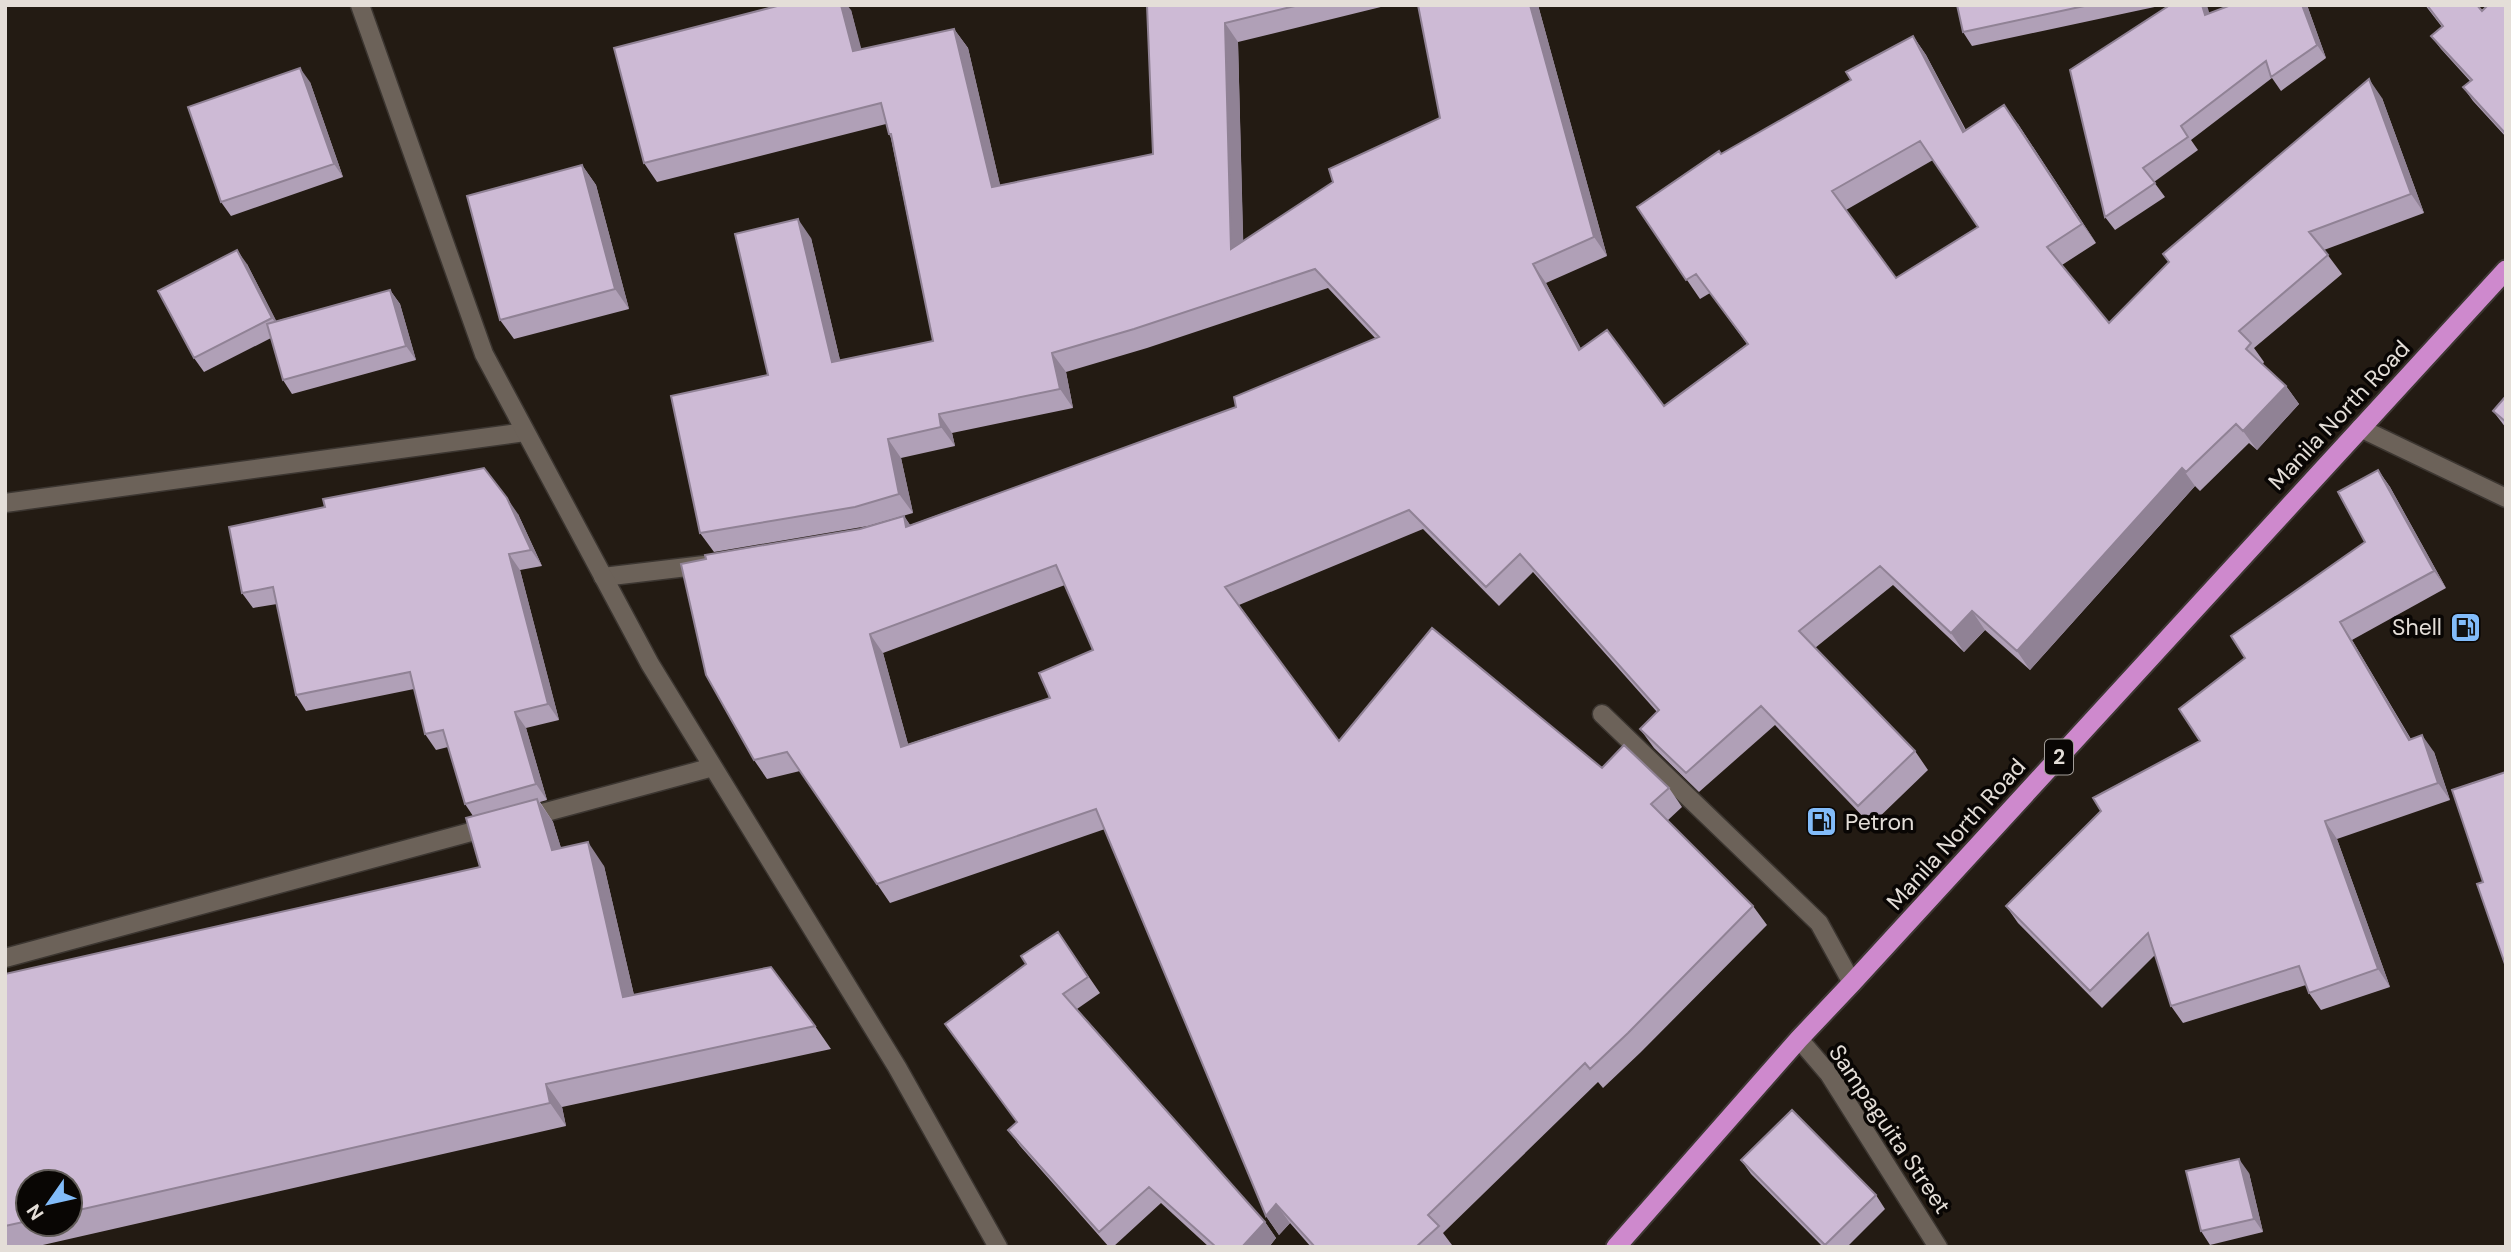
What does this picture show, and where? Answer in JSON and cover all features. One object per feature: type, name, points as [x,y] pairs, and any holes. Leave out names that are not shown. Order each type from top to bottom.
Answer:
[{"type":"highway","name":"Manila North Road","points":[[1616,1247],[1799,1039],[2506,270]]},
{"type":"street","points":[[360,5],[484,354],[650,664],[898,1068],[998,1247]]},
{"type":"street","points":[[2360,428],[2506,498]]},
{"type":"street","points":[[5,503],[525,432]]},
{"type":"street","points":[[603,577],[721,563]]},
{"type":"street","points":[[1602,715],[1819,923],[1852,984]]},
{"type":"street","points":[[5,958],[713,767]]},
{"type":"street","name":"Sampaguita Street","points":[[1799,1039],[1829,1074],[1938,1247]]},
{"type":"building","points":[[781,5],[841,5],[853,51],[954,29],[992,187],[1153,154],[1147,5],[1299,5],[1225,23],[1231,249],[1333,182],[1329,169],[1440,118],[1418,5],[1530,5],[1594,237],[1533,264],[1579,350],[1607,330],[1664,406],[1748,344],[1696,274],[1686,280],[1637,207],[1719,151],[1721,154],[1851,80],[1846,72],[1913,36],[1963,132],[2004,105],[2082,224],[2047,247],[2109,323],[2169,262],[2163,254],[2369,79],[2411,194],[2309,232],[2328,255],[2239,331],[2251,343],[2246,349],[2286,386],[2243,431],[2236,424],[2186,472],[2182,468],[2017,651],[1972,611],[1951,633],[1880,566],[1799,631],[1915,751],[1858,806],[1761,706],[1686,773],[1640,729],[1659,710],[1520,554],[1486,587],[1409,510],[1225,587],[1339,741],[1432,628],[1602,768],[1624,745],[1669,788],[1651,804],[1753,906],[1628,1033],[1590,1069],[1585,1063],[1428,1215],[1439,1226],[1416,1247],[1315,1247],[1276,1204],[1266,1216],[1096,809],[877,884],[787,752],[754,760],[706,675],[681,564],[706,559],[705,555],[860,529],[904,516],[906,527],[1236,407],[1234,397],[1379,337],[1315,269],[1052,353],[1060,389],[939,414],[941,427],[888,439],[899,494],[855,507],[700,533],[671,396],[768,375],[735,234],[798,219],[832,362],[933,341],[891,134],[881,103],[644,163],[614,48]],"holes":[[[1920,141],[1978,227],[1896,278],[1832,191]],[[1056,565],[1093,650],[1039,673],[1050,698],[901,747],[870,634]]]},
{"type":"building","points":[[1957,5],[2089,5],[1963,32]]},
{"type":"building","points":[[2170,5],[2202,5],[2205,15],[2231,5],[2302,5],[2317,45],[2271,77],[2266,61],[2181,126],[2188,137],[2143,168],[2155,183],[2105,217],[2070,70]]},
{"type":"building","points":[[2427,5],[2477,5],[2482,11],[2488,5],[2506,5],[2505,133],[2463,87],[2472,80],[2431,36],[2443,26]]},
{"type":"building","points":[[300,68],[334,164],[221,202],[188,107]]},
{"type":"building","points":[[582,165],[615,289],[500,320],[467,196]]},
{"type":"building","points":[[237,250],[272,318],[194,358],[158,291]]},
{"type":"building","points":[[390,290],[406,346],[283,380],[267,324]]},
{"type":"building","points":[[2506,396],[2506,422],[2493,411]]},
{"type":"building","points":[[484,468],[507,498],[531,550],[509,554],[548,704],[515,712],[536,784],[465,804],[443,730],[425,734],[410,672],[296,695],[273,587],[242,593],[229,527],[325,507],[323,499]]},
{"type":"building","points":[[2378,470],[2434,571],[2340,622],[2409,740],[2422,735],[2438,783],[2325,821],[2378,969],[2309,993],[2299,966],[2171,1006],[2148,933],[2090,991],[2006,906],[2101,811],[2093,798],[2200,741],[2179,709],[2245,658],[2231,636],[2365,542],[2338,492]]},
{"type":"building","points":[[2506,772],[2506,967],[2477,884],[2483,882],[2452,790]]},
{"type":"building","points":[[537,799],[552,850],[588,842],[623,997],[771,967],[815,1026],[546,1084],[550,1103],[84,1209],[84,1168],[14,1168],[14,1224],[5,1226],[5,974],[480,867],[466,818]]},
{"type":"building","points":[[1058,932],[1088,977],[1063,994],[1265,1222],[1242,1247],[1216,1247],[1149,1187],[1099,1232],[1008,1130],[1017,1122],[945,1024],[1026,964],[1021,956]]},
{"type":"building","points":[[1792,1110],[1876,1195],[1825,1245],[1741,1160]]},
{"type":"building","points":[[2239,1159],[2254,1219],[2201,1231],[2186,1171]]},
{"type":"place","name":"Shell","points":[[2465,627]]},
{"type":"place","name":"Petron","points":[[1822,822]]}]
